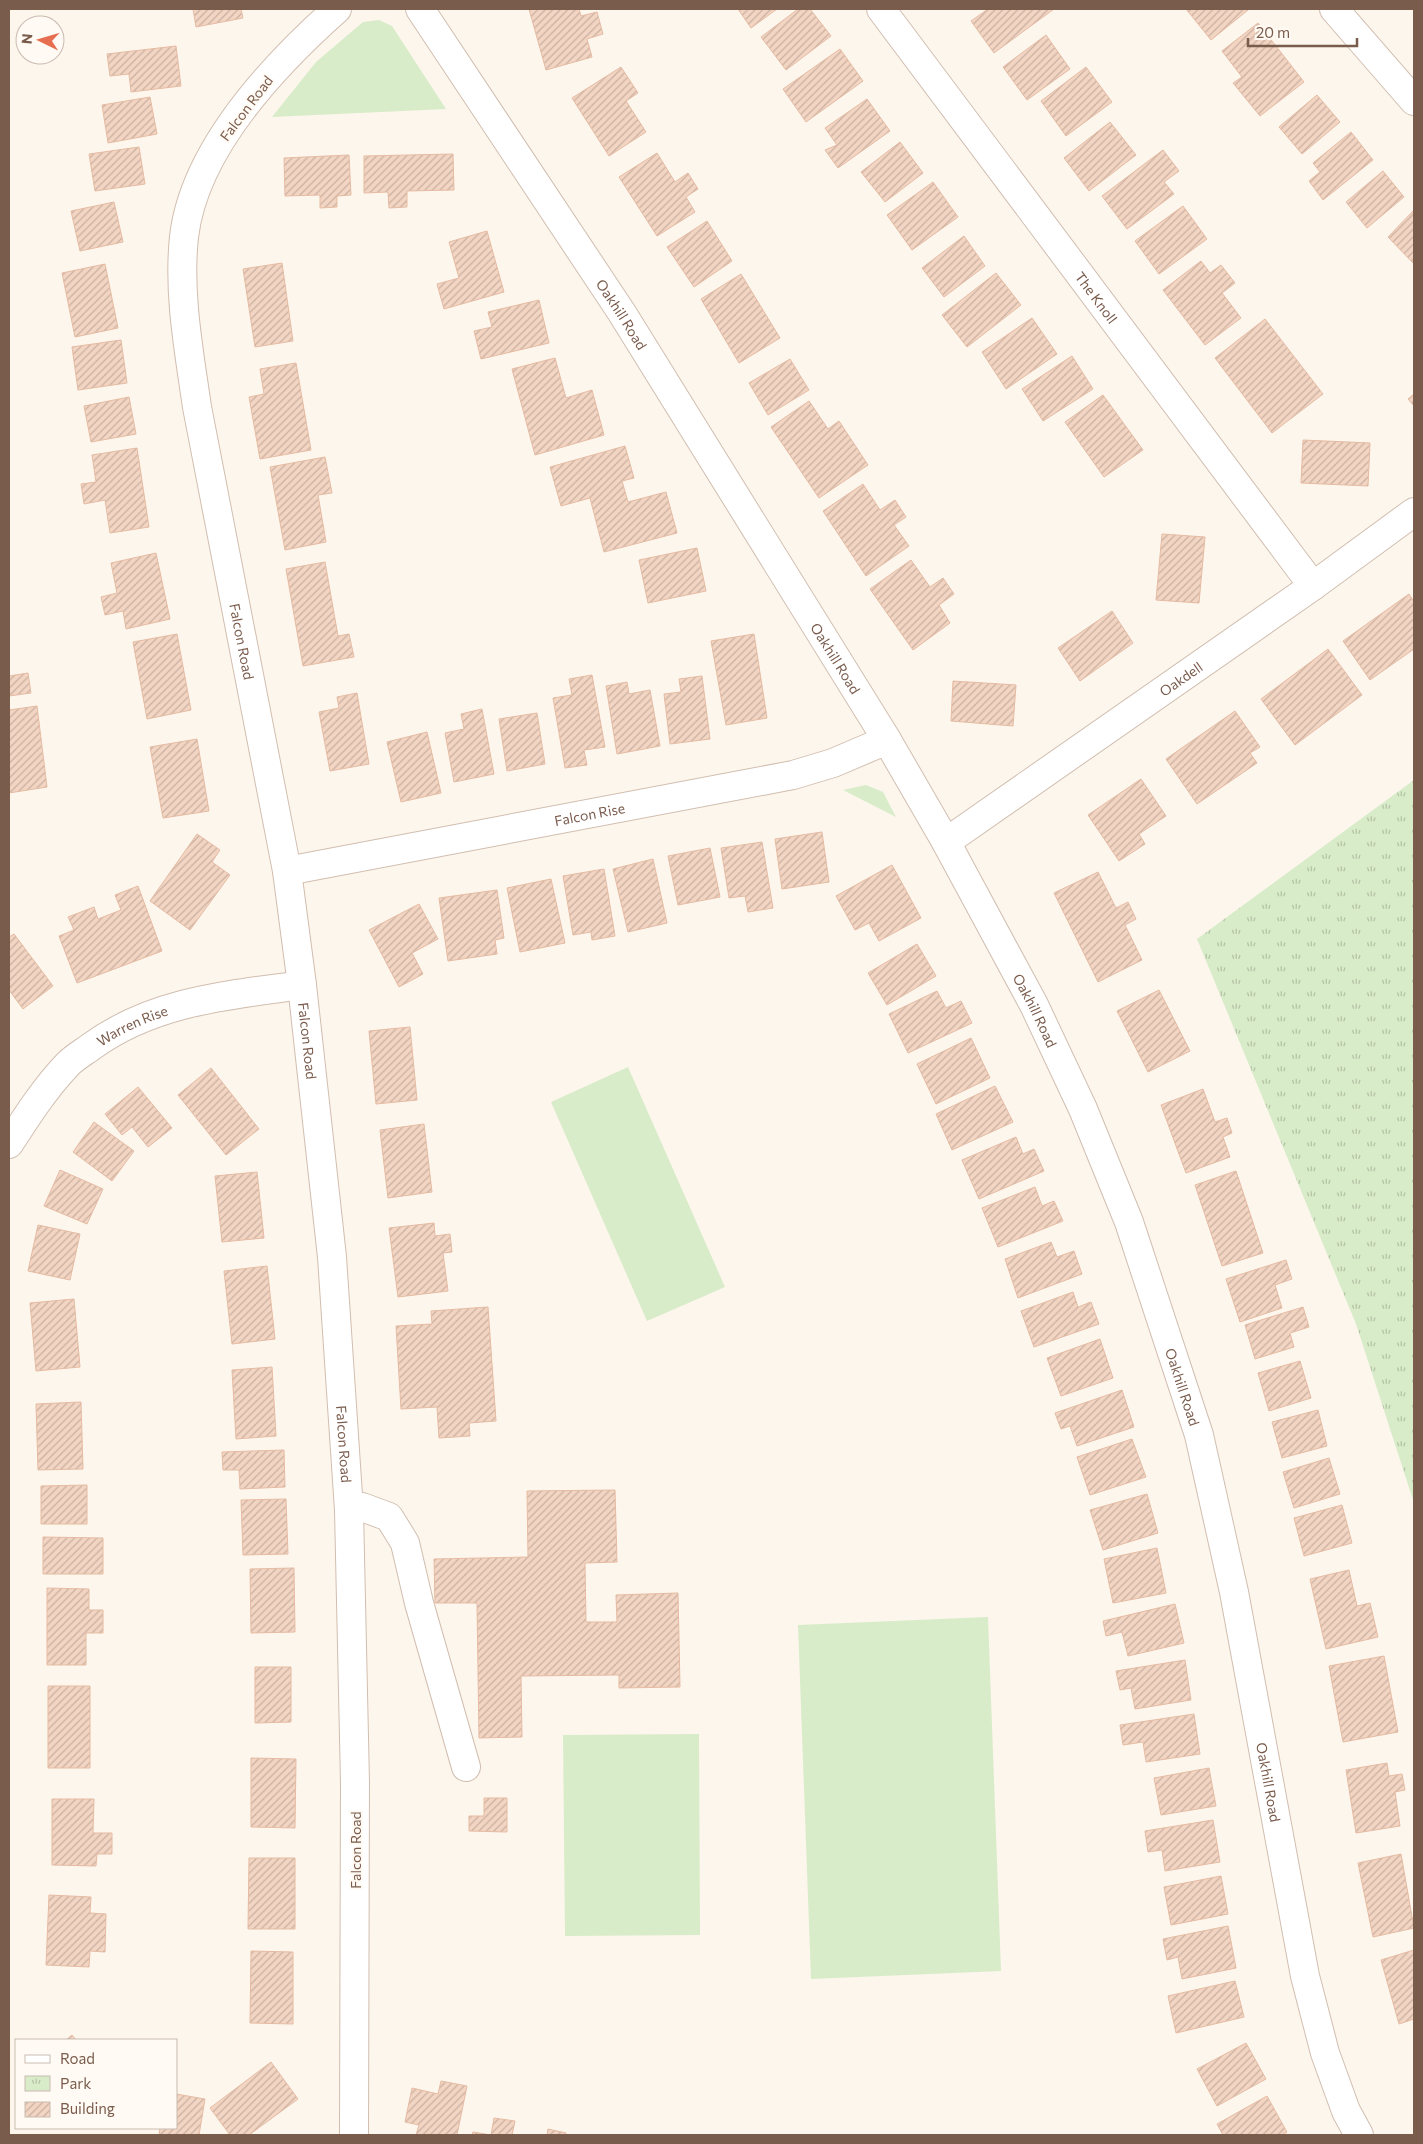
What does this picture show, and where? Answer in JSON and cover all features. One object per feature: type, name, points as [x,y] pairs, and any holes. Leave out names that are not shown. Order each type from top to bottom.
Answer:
[{"type":"street","name":"Falcon Road","points":[[337,9],[293,48],[241,110],[215,150],[194,196],[184,236],[182,283],[187,337],[197,407],[287,871],[302,985],[332,1257],[349,1510],[355,1783],[354,2135]]},
{"type":"street","name":"Oakhill Road","points":[[420,9],[622,313],[886,740],[946,842],[1034,1005],[1083,1109],[1129,1222],[1199,1435],[1234,1592],[1305,1976],[1325,2054],[1346,2110],[1359,2135]]},
{"type":"street","name":"The Knoll","points":[[881,9],[1313,586]]},
{"type":"street","points":[[1334,9],[1414,101]]},
{"type":"street","name":"Oakdell","points":[[946,842],[1313,586],[1414,512]]},
{"type":"street","name":"Falcon Rise","points":[[287,871],[793,775],[833,763],[886,740]]},
{"type":"street","name":"Warren Rise","points":[[9,1144],[35,1104],[69,1063],[107,1035],[153,1012],[210,998],[302,985]]},
{"type":"street","points":[[349,1510],[362,1507],[389,1518],[405,1543],[419,1603],[466,1767]]},
{"type":"green space","points":[[379,20],[392,26],[446,109],[272,117],[316,62],[363,22]]},
{"type":"green space","points":[[1414,780],[1414,1503],[1356,1324],[1197,939]]},
{"type":"green space","points":[[866,785],[883,792],[896,817],[843,790]]},
{"type":"green space","points":[[628,1067],[725,1287],[647,1321],[551,1102]]},
{"type":"green space","points":[[988,1617],[1001,1971],[811,1979],[798,1625]]},
{"type":"green space","points":[[699,1734],[700,1935],[565,1936],[563,1735]]},
{"type":"building","points":[[193,9],[241,9],[243,18],[196,27]]},
{"type":"building","points":[[529,9],[579,9],[581,16],[597,12],[603,34],[587,39],[592,57],[546,70]]},
{"type":"building","points":[[738,9],[777,9],[751,28]]},
{"type":"building","points":[[798,9],[810,9],[831,36],[786,70],[761,37]]},
{"type":"building","points":[[988,9],[1054,9],[994,53],[971,21]]},
{"type":"building","points":[[1186,9],[1247,9],[1248,10],[1211,40]]},
{"type":"building","points":[[1258,23],[1304,82],[1260,116],[1233,83],[1242,77],[1222,51]]},
{"type":"building","points":[[1046,35],[1070,69],[1027,100],[1003,67]]},
{"type":"building","points":[[176,46],[181,86],[131,92],[129,74],[110,76],[107,54]]},
{"type":"building","points":[[840,49],[863,81],[806,122],[783,89]]},
{"type":"building","points":[[621,67],[638,93],[626,101],[646,132],[609,156],[572,98]]},
{"type":"building","points":[[1086,67],[1112,102],[1066,136],[1041,101]]},
{"type":"building","points":[[1317,95],[1340,122],[1302,154],[1279,127]]},
{"type":"building","points":[[150,97],[157,134],[108,143],[102,105]]},
{"type":"building","points":[[867,99],[890,131],[838,168],[825,150],[837,145],[825,128]]},
{"type":"building","points":[[1110,122],[1136,155],[1089,191],[1064,158]]},
{"type":"building","points":[[1351,132],[1373,160],[1323,200],[1309,181],[1320,172],[1313,163]]},
{"type":"building","points":[[900,142],[923,173],[885,202],[861,172]]},
{"type":"building","points":[[139,147],[145,184],[95,191],[89,154]]},
{"type":"building","points":[[1163,150],[1179,171],[1164,182],[1174,194],[1127,229],[1102,196]]},
{"type":"building","points":[[657,153],[675,182],[688,173],[698,189],[686,197],[695,212],[657,236],[619,177]]},
{"type":"building","points":[[453,154],[454,190],[407,191],[407,207],[389,208],[388,192],[364,193],[364,156]]},
{"type":"building","points":[[349,155],[351,195],[337,196],[337,207],[320,208],[320,195],[285,196],[284,158]]},
{"type":"building","points":[[1383,171],[1404,197],[1367,228],[1346,202]]},
{"type":"building","points":[[933,182],[958,217],[912,250],[887,215]]},
{"type":"building","points":[[114,202],[123,242],[80,251],[71,211]]},
{"type":"building","points":[[1183,206],[1207,239],[1159,274],[1135,241]]},
{"type":"building","points":[[1414,210],[1414,264],[1388,237]]},
{"type":"building","points":[[707,221],[732,261],[694,287],[667,247]]},
{"type":"building","points":[[487,231],[504,292],[444,309],[437,284],[459,278],[449,242]]},
{"type":"building","points":[[964,236],[985,266],[944,297],[922,268]]},
{"type":"building","points":[[1201,261],[1210,273],[1221,265],[1235,283],[1222,293],[1241,318],[1205,345],[1163,290]]},
{"type":"building","points":[[282,263],[293,341],[255,347],[243,269]]},
{"type":"building","points":[[105,264],[118,328],[75,337],[62,273]]},
{"type":"building","points":[[996,273],[1021,305],[967,347],[942,315]]},
{"type":"building","points":[[741,274],[780,338],[739,363],[701,299]]},
{"type":"building","points":[[539,300],[549,343],[481,359],[474,331],[492,327],[488,312]]},
{"type":"building","points":[[1032,318],[1057,354],[1006,389],[982,352]]},
{"type":"building","points":[[1265,319],[1323,394],[1272,433],[1215,358]]},
{"type":"building","points":[[121,340],[127,383],[78,390],[72,347]]},
{"type":"building","points":[[1072,356],[1093,389],[1043,421],[1022,389]]},
{"type":"building","points":[[555,358],[566,398],[592,390],[604,435],[535,455],[512,369]]},
{"type":"building","points":[[790,359],[809,390],[768,415],[749,383]]},
{"type":"building","points":[[296,363],[311,450],[260,459],[249,397],[264,394],[260,369]]},
{"type":"building","points":[[1414,394],[1414,406],[1408,399]]},
{"type":"building","points":[[1103,395],[1143,450],[1104,477],[1065,422]]},
{"type":"building","points":[[129,397],[136,434],[91,442],[84,406]]},
{"type":"building","points":[[809,401],[828,429],[839,421],[868,465],[819,498],[771,427]]},
{"type":"building","points":[[1303,440],[1370,443],[1368,486],[1301,483]]},
{"type":"building","points":[[625,446],[634,478],[622,481],[628,502],[666,492],[677,533],[604,552],[590,498],[561,506],[550,467]]},
{"type":"building","points":[[137,448],[149,527],[110,533],[105,500],[84,504],[81,484],[96,482],[92,455]]},
{"type":"building","points":[[325,457],[332,493],[318,495],[326,542],[285,550],[270,467]]},
{"type":"building","points":[[863,484],[880,510],[895,500],[906,517],[894,525],[909,546],[866,576],[823,511]]},
{"type":"building","points":[[1162,534],[1205,537],[1199,603],[1156,600]]},
{"type":"building","points":[[697,548],[706,591],[648,603],[639,560]]},
{"type":"building","points":[[156,553],[170,619],[126,629],[123,611],[105,615],[101,597],[117,593],[111,563]]},
{"type":"building","points":[[911,560],[930,587],[943,578],[954,594],[939,605],[950,623],[913,650],[870,589]]},
{"type":"building","points":[[325,562],[338,636],[349,634],[354,657],[303,666],[286,569]]},
{"type":"building","points":[[1409,594],[1414,602],[1414,649],[1370,680],[1343,641]]},
{"type":"building","points":[[1112,611],[1133,643],[1080,681],[1058,648]]},
{"type":"building","points":[[177,634],[191,710],[147,719],[133,642]]},
{"type":"building","points":[[754,634],[767,718],[726,725],[711,641]]},
{"type":"building","points":[[1328,649],[1362,695],[1295,745],[1261,699]]},
{"type":"building","points":[[28,673],[31,693],[9,696],[9,676]]},
{"type":"building","points":[[592,675],[605,747],[584,750],[587,765],[565,768],[553,698],[572,695],[569,679]]},
{"type":"building","points":[[702,676],[710,739],[670,744],[664,694],[681,692],[679,679]]},
{"type":"building","points":[[953,681],[1016,685],[1013,726],[951,721]]},
{"type":"building","points":[[627,682],[629,694],[650,690],[660,746],[617,754],[606,686]]},
{"type":"building","points":[[357,693],[369,764],[330,771],[319,712],[339,708],[337,697]]},
{"type":"building","points":[[37,706],[47,787],[9,793],[9,710]]},
{"type":"building","points":[[482,709],[494,774],[454,782],[445,733],[464,729],[461,714]]},
{"type":"building","points":[[1235,711],[1260,747],[1250,753],[1257,763],[1197,804],[1166,759]]},
{"type":"building","points":[[537,713],[545,764],[507,771],[499,719]]},
{"type":"building","points":[[427,732],[441,793],[401,802],[387,742]]},
{"type":"building","points":[[197,739],[209,811],[163,818],[150,747]]},
{"type":"building","points":[[1141,779],[1166,816],[1139,834],[1145,844],[1119,861],[1088,815]]},
{"type":"building","points":[[822,832],[829,882],[782,889],[775,839]]},
{"type":"building","points":[[197,834],[220,850],[212,862],[230,875],[190,930],[150,901]]},
{"type":"building","points":[[762,842],[773,908],[748,912],[745,896],[729,898],[721,848]]},
{"type":"building","points":[[710,848],[720,897],[678,905],[668,856]]},
{"type":"building","points":[[653,859],[667,923],[628,932],[613,869]]},
{"type":"building","points":[[892,865],[921,918],[879,941],[869,923],[855,930],[836,896]]},
{"type":"building","points":[[604,869],[615,936],[592,940],[591,932],[573,935],[563,876]]},
{"type":"building","points":[[1098,872],[1116,908],[1128,902],[1136,919],[1125,925],[1142,960],[1098,982],[1054,893]]},
{"type":"building","points":[[551,879],[565,943],[520,952],[507,888]]},
{"type":"building","points":[[138,886],[162,951],[77,983],[59,936],[74,930],[68,917],[94,907],[98,919],[121,910],[115,895]]},
{"type":"building","points":[[497,890],[504,938],[495,940],[497,954],[448,961],[439,898]]},
{"type":"building","points":[[419,904],[438,939],[412,953],[423,974],[399,987],[369,930]]},
{"type":"building","points":[[14,934],[53,986],[23,1009],[9,990],[9,937]]},
{"type":"building","points":[[917,944],[936,976],[887,1005],[868,973]]},
{"type":"building","points":[[1159,990],[1190,1051],[1148,1072],[1117,1011]]},
{"type":"building","points":[[937,991],[946,1008],[961,1001],[972,1023],[908,1053],[889,1014]]},
{"type":"building","points":[[410,1027],[417,1100],[376,1104],[369,1031]]},
{"type":"building","points":[[971,1038],[990,1078],[936,1104],[917,1064]]},
{"type":"building","points":[[211,1068],[259,1129],[226,1155],[178,1095]]},
{"type":"building","points":[[995,1086],[1013,1122],[952,1150],[936,1114]]},
{"type":"building","points":[[138,1087],[172,1128],[148,1147],[132,1127],[122,1135],[105,1114]]},
{"type":"building","points":[[1203,1089],[1215,1122],[1227,1118],[1232,1133],[1223,1137],[1230,1157],[1186,1173],[1161,1105]]},
{"type":"building","points":[[94,1122],[134,1151],[112,1181],[73,1152]]},
{"type":"building","points":[[424,1124],[432,1192],[388,1198],[380,1130]]},
{"type":"building","points":[[1016,1137],[1023,1154],[1034,1149],[1044,1171],[979,1199],[962,1160]]},
{"type":"building","points":[[60,1170],[103,1189],[87,1224],[44,1206]]},
{"type":"building","points":[[1236,1171],[1263,1253],[1222,1266],[1195,1185]]},
{"type":"building","points":[[257,1172],[264,1238],[222,1242],[215,1176]]},
{"type":"building","points":[[1035,1187],[1042,1206],[1054,1201],[1063,1221],[998,1247],[982,1208]]},
{"type":"building","points":[[434,1223],[435,1236],[450,1234],[452,1252],[443,1253],[448,1291],[398,1297],[389,1228]]},
{"type":"building","points":[[38,1225],[80,1234],[70,1280],[28,1271]]},
{"type":"building","points":[[1051,1242],[1057,1257],[1074,1251],[1082,1274],[1018,1298],[1005,1259]]},
{"type":"building","points":[[1286,1260],[1292,1279],[1275,1285],[1282,1308],[1240,1322],[1226,1279]]},
{"type":"building","points":[[267,1266],[275,1339],[232,1344],[224,1271]]},
{"type":"building","points":[[1073,1292],[1078,1307],[1091,1302],[1099,1324],[1034,1347],[1021,1311]]},
{"type":"building","points":[[74,1299],[80,1367],[36,1371],[30,1303]]},
{"type":"building","points":[[488,1307],[496,1421],[469,1423],[470,1436],[439,1438],[437,1407],[401,1409],[396,1326],[432,1324],[431,1311]]},
{"type":"building","points":[[1303,1307],[1309,1327],[1290,1333],[1294,1347],[1255,1359],[1245,1325]]},
{"type":"building","points":[[1100,1339],[1113,1378],[1061,1396],[1047,1358]]},
{"type":"building","points":[[1300,1361],[1311,1398],[1269,1411],[1258,1373]]},
{"type":"building","points":[[272,1367],[276,1436],[236,1439],[232,1370]]},
{"type":"building","points":[[1122,1390],[1134,1427],[1077,1446],[1070,1426],[1061,1429],[1055,1413]]},
{"type":"building","points":[[81,1402],[83,1469],[38,1470],[36,1404]]},
{"type":"building","points":[[1318,1410],[1327,1446],[1282,1458],[1272,1422]]},
{"type":"building","points":[[1132,1439],[1146,1477],[1090,1495],[1077,1457]]},
{"type":"building","points":[[284,1450],[285,1487],[240,1489],[239,1470],[223,1470],[222,1452]]},
{"type":"building","points":[[1329,1458],[1340,1494],[1294,1508],[1283,1472]]},
{"type":"building","points":[[87,1485],[87,1524],[41,1524],[41,1486]]},
{"type":"building","points":[[615,1490],[617,1562],[585,1563],[586,1622],[617,1622],[616,1595],[678,1593],[680,1687],[619,1688],[619,1675],[521,1676],[522,1737],[479,1738],[477,1603],[435,1603],[434,1559],[528,1557],[527,1491]]},
{"type":"building","points":[[1147,1494],[1158,1533],[1103,1550],[1090,1510]]},
{"type":"building","points":[[286,1499],[288,1554],[243,1555],[241,1500]]},
{"type":"building","points":[[1342,1505],[1352,1543],[1304,1556],[1294,1518]]},
{"type":"building","points":[[43,1537],[103,1538],[103,1574],[43,1574]]},
{"type":"building","points":[[1157,1548],[1166,1593],[1113,1603],[1104,1559]]},
{"type":"building","points":[[294,1568],[295,1632],[251,1633],[250,1569]]},
{"type":"building","points":[[1349,1570],[1357,1606],[1370,1603],[1378,1637],[1326,1649],[1310,1579]]},
{"type":"building","points":[[47,1588],[89,1589],[89,1610],[103,1610],[103,1633],[86,1633],[86,1665],[47,1665]]},
{"type":"building","points":[[1175,1604],[1184,1643],[1128,1656],[1122,1632],[1106,1636],[1103,1621]]},
{"type":"building","points":[[1384,1656],[1398,1732],[1343,1742],[1329,1666]]},
{"type":"building","points":[[1185,1660],[1191,1700],[1135,1709],[1131,1688],[1120,1690],[1116,1671]]},
{"type":"building","points":[[255,1667],[291,1667],[291,1722],[255,1723]]},
{"type":"building","points":[[48,1686],[90,1686],[90,1768],[48,1768]]},
{"type":"building","points":[[1194,1714],[1200,1754],[1146,1762],[1143,1742],[1123,1745],[1120,1725]]},
{"type":"building","points":[[251,1758],[296,1759],[295,1828],[251,1827]]},
{"type":"building","points":[[1387,1763],[1389,1776],[1402,1774],[1405,1790],[1395,1792],[1400,1826],[1356,1833],[1346,1770]]},
{"type":"building","points":[[1209,1768],[1216,1806],[1161,1815],[1154,1778]]},
{"type":"building","points":[[484,1798],[507,1798],[507,1832],[469,1831],[469,1816],[484,1816]]},
{"type":"building","points":[[52,1799],[94,1799],[93,1833],[112,1833],[112,1854],[97,1854],[96,1866],[52,1865]]},
{"type":"building","points":[[1213,1820],[1220,1862],[1165,1871],[1162,1850],[1148,1852],[1145,1831]]},
{"type":"building","points":[[1401,1854],[1414,1928],[1373,1937],[1358,1863]]},
{"type":"building","points":[[249,1858],[295,1858],[295,1929],[248,1929]]},
{"type":"building","points":[[1221,1876],[1228,1914],[1171,1925],[1164,1887]]},
{"type":"building","points":[[49,1895],[91,1897],[90,1913],[106,1914],[105,1952],[90,1951],[89,1967],[46,1965]]},
{"type":"building","points":[[1228,1926],[1236,1968],[1182,1979],[1178,1957],[1167,1960],[1163,1939]]},
{"type":"building","points":[[1414,1950],[1414,2019],[1399,2024],[1381,1960]]},
{"type":"building","points":[[251,1951],[293,1952],[293,2024],[250,2023]]},
{"type":"building","points":[[1235,1981],[1244,2017],[1176,2033],[1168,1996]]},
{"type":"building","points":[[72,2035],[75,2039],[67,2039]]},
{"type":"building","points":[[1246,2043],[1266,2079],[1217,2106],[1197,2069]]},
{"type":"building","points":[[271,2062],[298,2099],[249,2135],[230,2135],[210,2108]]},
{"type":"building","points":[[441,2081],[467,2086],[457,2135],[416,2135],[419,2125],[405,2122],[412,2088],[438,2094]]},
{"type":"building","points":[[178,2094],[205,2099],[199,2135],[159,2135],[160,2129],[178,2129]]},
{"type":"building","points":[[1267,2096],[1287,2132],[1282,2135],[1223,2135],[1217,2124]]},
{"type":"building","points":[[494,2118],[515,2121],[512,2135],[491,2135]]},
{"type":"building","points":[[548,2129],[566,2133],[565,2135],[547,2135]]},
{"type":"building","points":[[473,2132],[491,2135],[472,2135]]}]
